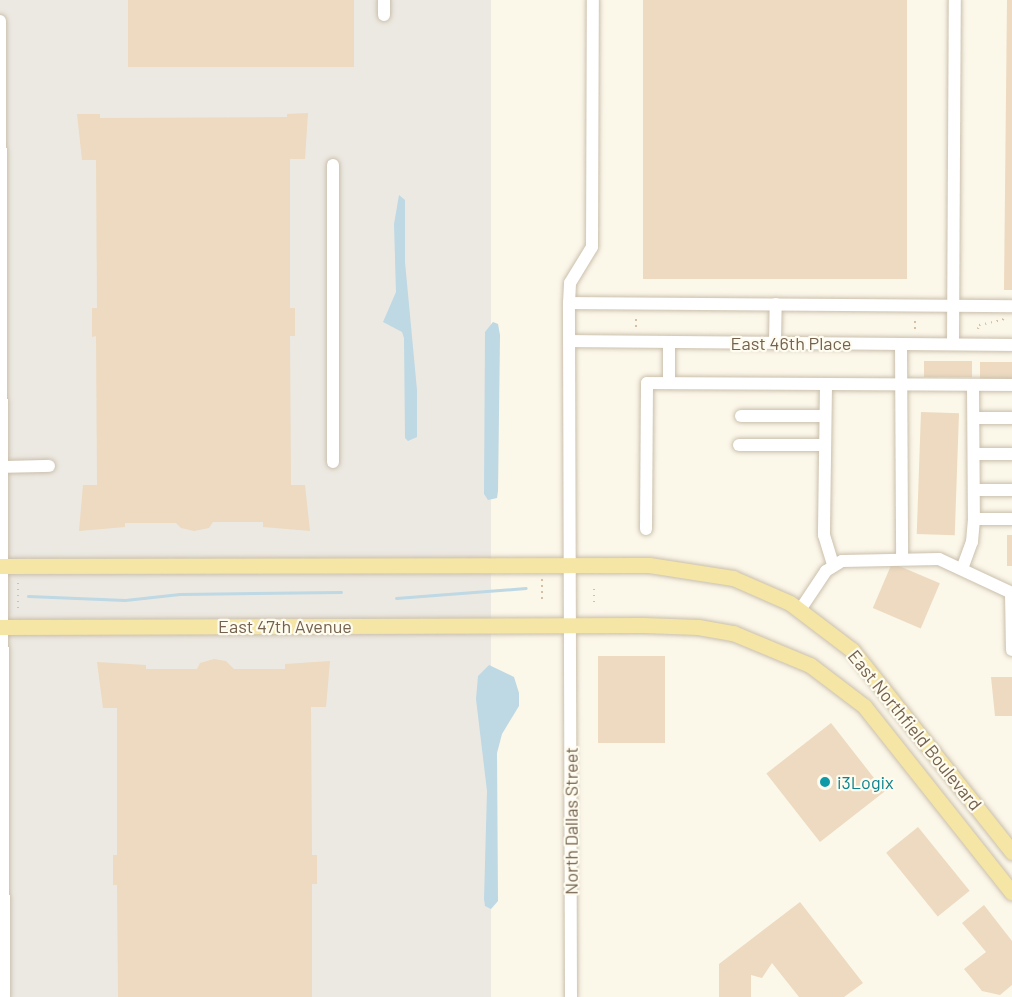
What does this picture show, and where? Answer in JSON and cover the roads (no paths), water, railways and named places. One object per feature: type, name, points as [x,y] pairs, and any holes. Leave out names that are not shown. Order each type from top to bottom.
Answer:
[{"type":"main road","points":[[1,566],[569,565]]},
{"type":"main road","name":"East Northfield Boulevard","points":[[569,565],[657,565],[705,571],[771,593],[822,624],[866,665],[1012,852]]},
{"type":"main road","name":"East Northfield Boulevard","points":[[569,625],[678,625],[716,630],[767,644],[810,665],[844,688],[883,726],[1012,893]]},
{"type":"main road","name":"East 47th Avenue","points":[[1,627],[569,625]]},
{"type":"street","points":[[384,0],[384,15]]},
{"type":"street","points":[[569,625],[569,303],[570,283],[592,247],[593,0]]},
{"type":"street","points":[[953,345],[956,0]]},
{"type":"street","points":[[0,21],[4,997]]},
{"type":"street","points":[[333,165],[333,462]]},
{"type":"street","points":[[569,303],[953,306],[1008,309]]},
{"type":"street","points":[[775,343],[776,304]]},
{"type":"street","name":"East 46th Place","points":[[570,341],[1012,345]]},
{"type":"street","points":[[669,342],[669,383]]},
{"type":"street","points":[[902,344],[902,559]]},
{"type":"street","points":[[646,529],[647,383],[902,387],[1012,385]]},
{"type":"street","points":[[826,386],[824,535],[833,565]]},
{"type":"street","points":[[962,569],[972,542],[974,519],[973,386]]},
{"type":"street","points":[[741,416],[825,416]]},
{"type":"street","points":[[974,418],[1012,418]]},
{"type":"street","points":[[739,445],[825,445]]},
{"type":"street","points":[[974,454],[1012,454]]},
{"type":"street","points":[[1,467],[49,466]]},
{"type":"street","points":[[974,490],[1012,490]]},
{"type":"street","points":[[974,519],[1012,519]]},
{"type":"street","points":[[800,610],[833,565],[842,561],[939,559],[1011,593],[1012,650]]},
{"type":"street","name":"North Dallas Street","points":[[569,625],[571,997]]},
{"type":"water","points":[[399,195],[405,200],[405,262],[417,390],[417,437],[408,441],[405,438],[404,338],[402,332],[383,322],[396,292],[394,224]]},
{"type":"water","points":[[493,322],[498,324],[500,335],[498,491],[497,498],[488,500],[484,494],[485,332]]},
{"type":"water","points":[[489,665],[514,677],[519,693],[519,706],[502,734],[497,753],[498,901],[491,909],[485,906],[484,899],[487,791],[476,699],[478,676]]},
{"type":"waterway","points":[[396,598],[526,588]]},
{"type":"waterway","points":[[28,596],[125,600],[180,594],[341,592]]},
{"type":"place","name":"i3Logix","points":[[825,782]]}]
